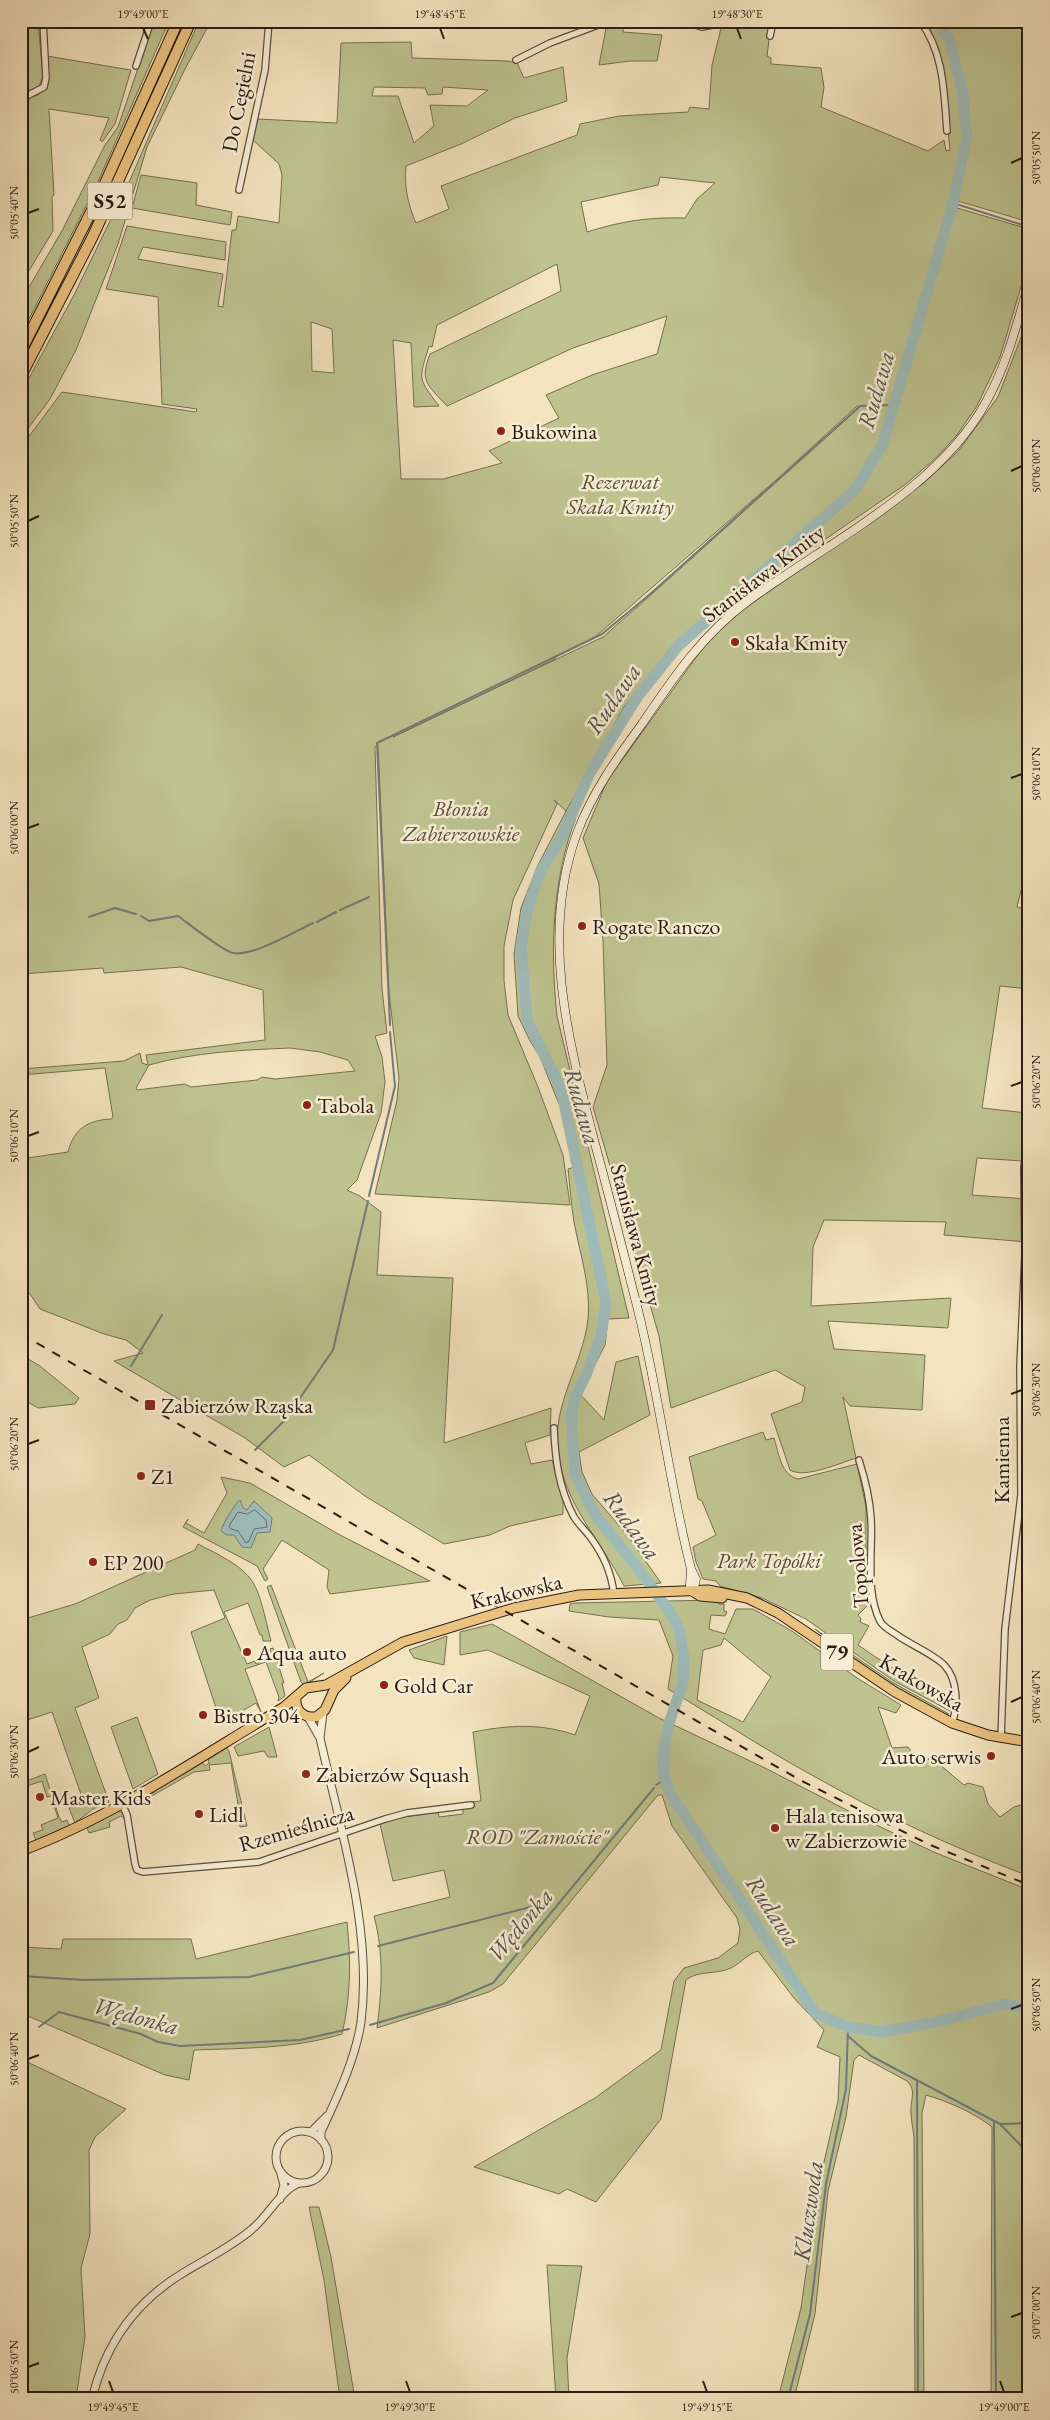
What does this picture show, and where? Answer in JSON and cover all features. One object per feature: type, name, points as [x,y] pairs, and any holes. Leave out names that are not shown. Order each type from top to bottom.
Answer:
[{"type":"highway","name":"S52","points":[[21,351],[102,190],[178,21]]},
{"type":"highway","name":"S52","points":[[21,376],[94,236],[191,21]]},
{"type":"main road","name":"Stanisława Kmity","points":[[694,1592],[696,1579],[691,1569],[643,1330],[575,1066],[565,1017],[560,978],[560,932],[566,880],[572,849],[588,807],[607,774],[674,678],[704,639],[725,619],[753,597],[918,482],[961,440],[977,418],[995,385],[1028,287]]},
{"type":"main road","name":"Krakowska","points":[[320,1686],[358,1668],[403,1642],[528,1604],[579,1596],[694,1592],[700,1596],[755,1602],[783,1616],[895,1692],[952,1724],[1001,1738],[1029,1742]]},
{"type":"main road","name":"Krakowska","points":[[329,1700],[334,1690],[358,1668]]},
{"type":"main road","points":[[21,1851],[77,1828],[122,1804],[269,1716],[306,1688],[320,1686],[326,1692],[329,1700],[323,1713],[316,1716],[292,1711],[269,1716]]},
{"type":"main road","points":[[297,1696],[296,1705],[305,1715]]},
{"type":"street","points":[[21,98],[44,87],[46,78],[42,21]]},
{"type":"street","points":[[136,66],[150,21]]},
{"type":"street","name":"Do Cegielni","points":[[238,190],[265,70],[269,21]]},
{"type":"street","points":[[516,60],[550,43],[609,21]]},
{"type":"street","points":[[682,21],[702,27],[732,21]]},
{"type":"street","points":[[764,21],[772,22],[770,36]]},
{"type":"street","points":[[920,21],[931,37],[940,60],[947,131]]},
{"type":"street","name":"Kamienna","points":[[1001,1738],[1005,1630],[1020,1495],[1020,1374],[1025,1255],[1024,1168],[1029,1122]]},
{"type":"street","points":[[554,1428],[559,1479],[566,1500],[575,1519],[591,1537],[609,1567],[614,1594]]},
{"type":"street","name":"Topolowa","points":[[859,1460],[869,1501],[872,1586],[879,1618],[885,1627],[946,1666],[953,1684],[956,1701],[956,1711],[952,1724]]},
{"type":"street","points":[[92,2399],[105,2356],[115,2337],[129,2318],[166,2285],[253,2229],[294,2184],[314,2180],[324,2170],[328,2155],[321,2140],[321,2132],[345,2078],[356,2046],[362,2011],[362,1944],[357,1908],[342,1834],[320,1738],[323,1713]]},
{"type":"street","points":[[305,1715],[320,1738]]},
{"type":"street","name":"Rzemieślnicza","points":[[122,1804],[127,1815],[135,1864],[137,1870],[143,1872],[259,1862],[407,1813],[471,1805]]},
{"type":"street","points":[[280,2199],[284,2185],[276,2158],[280,2144],[292,2134],[312,2131],[329,2114]]},
{"type":"street","points":[[308,2132],[321,2140]]},
{"type":"street","points":[[280,2171],[291,2180],[300,2183]]},
{"type":"green space","points":[[21,21],[38,21],[43,77],[39,86],[21,95]]},
{"type":"green space","points":[[154,21],[169,21],[97,184],[21,335],[21,301],[63,229],[105,145],[118,127]]},
{"type":"green space","points":[[199,21],[211,21],[147,147],[118,244],[76,350],[50,399],[21,438],[21,393],[74,295],[130,180]]},
{"type":"green space","points":[[624,21],[623,32],[662,35],[657,61],[630,61],[599,65],[607,23]]},
{"type":"green space","points":[[922,21],[1029,21],[1029,222],[958,201],[957,208],[1029,229],[1029,260],[1000,357],[977,406],[957,435],[938,456],[906,484],[738,599],[716,617],[711,610],[671,647],[624,707],[566,811],[554,800],[557,804],[513,900],[504,946],[504,981],[508,1015],[538,1087],[563,1155],[570,1205],[375,1194],[397,1100],[399,1078],[389,993],[378,745],[375,747],[382,989],[387,1033],[375,1036],[382,1057],[385,1082],[381,1113],[357,1180],[347,1190],[360,1196],[381,1212],[377,1275],[453,1278],[444,1443],[551,1408],[550,1435],[525,1443],[531,1464],[552,1460],[563,1500],[563,1514],[510,1526],[490,1535],[444,1544],[365,1496],[309,1455],[284,1467],[245,1438],[114,1361],[143,1353],[126,1340],[104,1334],[40,1309],[30,1294],[21,1288],[21,1159],[68,1152],[78,1131],[96,1121],[113,1117],[105,1068],[21,1075],[21,1069],[124,1061],[140,1053],[142,1063],[148,1065],[146,1055],[265,1040],[263,990],[181,967],[104,973],[103,968],[21,974],[21,447],[62,392],[196,412],[197,409],[162,404],[158,297],[106,289],[127,226],[226,242],[225,260],[143,247],[138,259],[223,274],[218,306],[223,307],[232,230],[236,230],[238,216],[279,223],[282,175],[279,164],[252,139],[258,119],[337,123],[341,43],[411,42],[412,58],[507,61],[517,63],[524,78],[563,67],[567,101],[515,118],[461,144],[406,166],[407,195],[416,223],[449,209],[441,186],[577,135],[580,124],[619,116],[688,112],[690,107],[709,109],[712,65],[721,28],[747,22],[764,24],[770,32],[767,56],[771,58],[771,64],[821,68],[824,87],[821,107],[928,151],[944,140],[946,151],[950,150],[938,47]],"holes":[[[374,87],[425,88],[428,95],[442,94],[443,87],[488,90],[467,106],[430,105],[434,126],[414,143],[398,96],[372,96]],[[660,177],[715,183],[697,199],[685,218],[635,220],[587,232],[581,202],[658,185]],[[557,264],[561,291],[430,354],[425,371],[427,383],[447,406],[573,348],[667,316],[657,354],[592,375],[546,395],[559,418],[489,451],[502,463],[443,479],[401,479],[393,340],[411,343],[414,407],[439,406],[422,378],[429,346],[432,347],[437,325]],[[311,322],[332,329],[334,373],[312,371]],[[857,406],[860,407],[603,637],[393,737],[555,659],[557,656],[595,637],[775,481]],[[290,1048],[320,1052],[348,1060],[355,1071],[275,1079],[262,1077],[257,1080],[191,1087],[185,1084],[137,1090],[136,1088],[149,1065],[201,1054]]]},
{"type":"green space","points":[[47,56],[131,70],[115,124],[102,142],[100,140],[109,118],[49,109],[54,195],[52,197],[53,231],[21,284],[21,101],[38,95],[44,89]]},
{"type":"green space","points":[[141,175],[197,183],[196,205],[232,212],[230,225],[132,208]]},
{"type":"green space","points":[[1029,308],[1029,859],[1017,907],[1029,910],[1029,989],[1000,986],[982,1108],[1027,1113],[1022,1161],[977,1158],[972,1195],[1027,1199],[1029,1192],[1027,1242],[944,1235],[946,1222],[824,1220],[813,1247],[811,1306],[951,1298],[948,1328],[828,1321],[834,1349],[925,1355],[922,1410],[850,1406],[843,1397],[856,1458],[823,1469],[804,1473],[796,1472],[790,1470],[771,1414],[802,1402],[805,1387],[775,1370],[671,1408],[659,1336],[593,1107],[607,1065],[603,941],[599,884],[583,838],[607,781],[718,627],[924,483],[959,450],[998,397],[1022,335]]},
{"type":"green space","points":[[566,811],[576,817],[562,865],[555,915],[554,966],[557,1016],[629,1318],[608,1319],[605,1345],[580,1394],[604,1420],[616,1362],[638,1356],[650,1415],[579,1452],[582,1472],[592,1494],[628,1536],[661,1583],[624,1586],[575,1505],[562,1470],[558,1451],[557,1433],[559,1417],[585,1336],[589,1307],[573,1215],[568,1169],[575,1167],[563,1114],[540,1057],[518,1016],[514,954],[521,908],[538,865]]},
{"type":"green space","points":[[21,1355],[40,1366],[79,1398],[75,1404],[38,1408],[21,1398]]},
{"type":"green space","name":"Park Topólki","points":[[763,1432],[766,1440],[774,1438],[784,1468],[792,1477],[798,1479],[857,1464],[866,1507],[866,1584],[870,1603],[858,1615],[861,1619],[860,1622],[869,1626],[858,1645],[947,1705],[953,1699],[953,1709],[950,1711],[894,1681],[806,1619],[762,1598],[720,1586],[716,1581],[703,1579],[696,1562],[693,1547],[716,1535],[702,1501],[698,1499],[689,1457]]},
{"type":"green space","points":[[221,1477],[250,1483],[340,1535],[430,1581],[330,1594],[327,1587],[329,1570],[282,1540],[263,1569],[268,1579],[265,1581],[257,1566],[183,1527],[188,1519],[186,1523],[204,1533],[227,1493]]},
{"type":"green space","points":[[198,1544],[244,1571],[257,1590],[271,1641],[263,1641],[248,1603],[224,1612],[247,1664],[255,1661],[256,1664],[272,1657],[270,1649],[273,1648],[284,1683],[282,1683],[285,1696],[278,1701],[279,1697],[266,1662],[245,1669],[261,1712],[256,1703],[221,1723],[191,1632],[225,1618],[214,1590],[174,1594],[150,1600],[135,1608],[127,1620],[118,1624],[110,1634],[82,1647],[99,1698],[75,1708],[109,1802],[93,1809],[75,1823],[69,1808],[83,1800],[52,1712],[21,1722],[21,1620],[75,1604],[195,1550]]},
{"type":"green space","points":[[271,1585],[308,1682],[324,1673],[307,1684],[304,1685],[301,1682],[267,1587]]},
{"type":"green space","points":[[716,1600],[719,1604],[724,1604],[724,1611],[727,1612],[725,1616],[711,1615],[709,1629],[725,1634],[736,1609],[753,1609],[792,1631],[857,1678],[901,1705],[896,1713],[878,1707],[892,1748],[908,1747],[914,1756],[934,1760],[964,1785],[968,1783],[983,1787],[988,1804],[1000,1817],[1014,1807],[1028,1803],[1029,1791],[1029,1876],[944,1842],[862,1802],[790,1763],[668,1689],[673,1656],[659,1620],[609,1617],[569,1611],[570,1604]],"holes":[[[724,1638],[771,1677],[743,1722],[697,1700],[703,1650],[721,1645]]]},
{"type":"green space","name":"ROD \"Zamoście\"","points":[[492,1624],[659,1718],[936,1853],[1029,1890],[1029,2399],[991,2399],[992,2127],[960,2108],[926,2095],[922,2113],[924,2399],[915,2399],[914,2137],[911,2118],[912,2088],[907,2081],[859,2055],[854,2060],[846,2117],[828,2191],[815,2314],[794,2399],[778,2399],[801,2308],[818,2188],[838,2101],[840,2057],[817,2047],[824,2030],[794,1998],[758,1951],[731,1968],[696,1975],[686,1980],[661,2119],[596,2202],[567,2189],[559,2194],[474,2167],[595,2098],[661,2050],[674,1981],[684,1968],[718,1958],[738,1943],[740,1929],[737,1918],[672,1826],[662,1795],[658,1795],[503,1984],[489,1992],[377,2028],[381,1958],[374,1916],[450,1897],[444,1870],[393,1881],[380,1824],[403,1817],[438,1812],[439,1817],[463,1814],[463,1809],[472,1807],[471,1802],[481,1801],[473,1732],[525,1726],[550,1728],[575,1735],[590,1696],[488,1650],[460,1655],[460,1632]]},
{"type":"green space","points":[[815,1629],[892,1682],[949,1714],[923,1705],[904,1693],[860,1664]]},
{"type":"green space","points":[[447,1636],[444,1665],[414,1658],[409,1650]]},
{"type":"green space","points":[[137,1717],[158,1774],[133,1789],[111,1727]]},
{"type":"green space","points":[[269,1727],[277,1757],[268,1757],[264,1751],[238,1756],[234,1747]]},
{"type":"green space","points":[[226,1747],[229,1751],[247,1826],[240,1827],[231,1763],[209,1765],[210,1770],[194,1772],[136,1805],[134,1803],[149,1796],[167,1782],[202,1762],[205,1766],[209,1763],[208,1758]]},
{"type":"green space","points":[[45,1774],[59,1817],[62,1822],[67,1820],[69,1826],[36,1840],[33,1833],[43,1830],[41,1825],[58,1818],[51,1796],[47,1797],[42,1781],[21,1788],[21,1783]]},
{"type":"green space","points":[[116,1811],[123,1813],[125,1819],[121,1816],[109,1822],[110,1827],[89,1833],[87,1828]]},
{"type":"green space","points":[[347,1922],[349,1978],[342,2034],[305,2043],[287,2045],[194,2050],[189,2080],[165,2075],[21,2013],[21,1947],[61,1949],[63,1939],[191,1939],[196,1959]]},
{"type":"green space","points":[[21,2059],[126,2109],[95,2137],[89,2150],[90,2234],[81,2268],[85,2337],[76,2399],[21,2399]]},
{"type":"green space","points":[[309,2207],[319,2207],[331,2257],[355,2399],[340,2399],[324,2280]]},
{"type":"green space","points":[[547,2265],[582,2266],[567,2358],[569,2399],[556,2399]]},
{"type":"water","points":[[240,1500],[243,1508],[247,1510],[254,1501],[272,1518],[270,1532],[257,1533],[251,1548],[242,1547],[234,1535],[227,1535],[221,1531],[229,1514]]},
{"type":"waterway","name":"Rudawa","points":[[938,21],[950,42],[962,89],[967,136],[953,203],[882,446],[854,491],[678,646],[638,696],[590,773],[562,836],[540,872],[529,904],[521,945],[527,1021],[561,1089],[606,1302],[601,1336],[575,1397],[571,1416],[575,1474],[595,1515],[670,1612],[679,1629],[684,1658],[683,1683],[669,1723],[664,1748],[663,1773],[671,1795],[815,2013],[848,2027],[883,2032],[940,2021],[1006,2004],[1029,2009]]},
{"type":"waterway","points":[[953,203],[1029,227]]},
{"type":"waterway","points":[[390,1025],[377,743],[602,634],[649,595],[860,406],[893,405]]},
{"type":"waterway","points":[[340,910],[369,897]]},
{"type":"waterway","points":[[89,917],[115,908],[136,914]]},
{"type":"waterway","points":[[317,922],[336,912]]},
{"type":"waterway","points":[[141,916],[149,921],[178,916],[214,943],[233,953],[262,948],[313,923]]},
{"type":"waterway","points":[[369,1196],[395,1086],[390,1032]]},
{"type":"waterway","points":[[287,1417],[333,1350],[368,1201]]},
{"type":"waterway","points":[[131,1366],[162,1315]]},
{"type":"waterway","points":[[255,1450],[285,1420]]},
{"type":"waterway","name":"Wędonka","points":[[656,1785],[665,1779]]},
{"type":"waterway","name":"Wędonka","points":[[370,2025],[446,2003],[493,1983],[654,1788]]},
{"type":"waterway","points":[[378,1946],[550,1902]]},
{"type":"waterway","points":[[21,1976],[84,1980],[249,1977],[354,1952]]},
{"type":"waterway","name":"Wędonka","points":[[39,2027],[59,2012],[141,2034],[158,2042],[180,2046],[300,2040],[349,2029]]},
{"type":"waterway","name":"Kluczwoda","points":[[788,2399],[810,2314],[826,2184],[846,2089],[848,2027]]},
{"type":"waterway","points":[[848,2036],[871,2056],[1000,2124],[1029,2154]]},
{"type":"waterway","points":[[917,2080],[918,2399]]},
{"type":"waterway","points":[[994,2121],[996,2399]]},
{"type":"waterway","points":[[1001,2124],[1029,2123]]},
{"type":"railway","points":[[21,1334],[800,1780],[928,1844],[1029,1885]]},
{"type":"place","name":"Bukowina","points":[[501,431]]},
{"type":"place","name":"Skała Kmity","points":[[735,642]]},
{"type":"place","name":"Rogate Ranczo","points":[[582,926]]},
{"type":"place","name":"Tabola","points":[[307,1105]]},
{"type":"place","name":"Zabierzów Rząska","points":[[150,1405]]},
{"type":"place","name":"Z1","points":[[141,1476]]},
{"type":"place","name":"EP 200","points":[[93,1562]]},
{"type":"place","name":"Aqua auto","points":[[247,1652]]},
{"type":"place","name":"Gold Car","points":[[384,1685]]},
{"type":"place","name":"Bistro 304","points":[[203,1715]]},
{"type":"place","name":"Auto serwis","points":[[991,1756]]},
{"type":"place","name":"Zabierzów Squash","points":[[306,1774]]},
{"type":"place","name":"Master Kids","points":[[40,1797]]},
{"type":"place","name":"Lidl","points":[[199,1814]]},
{"type":"place","name":"Hala tenisowa w Zabierzowie","points":[[775,1828]]},
{"type":"park label","name":"Rezerwat Skała Kmity","points":[[620,494]]},
{"type":"park label","name":"Błonia Zabierzowskie","points":[[461,820]]}]
